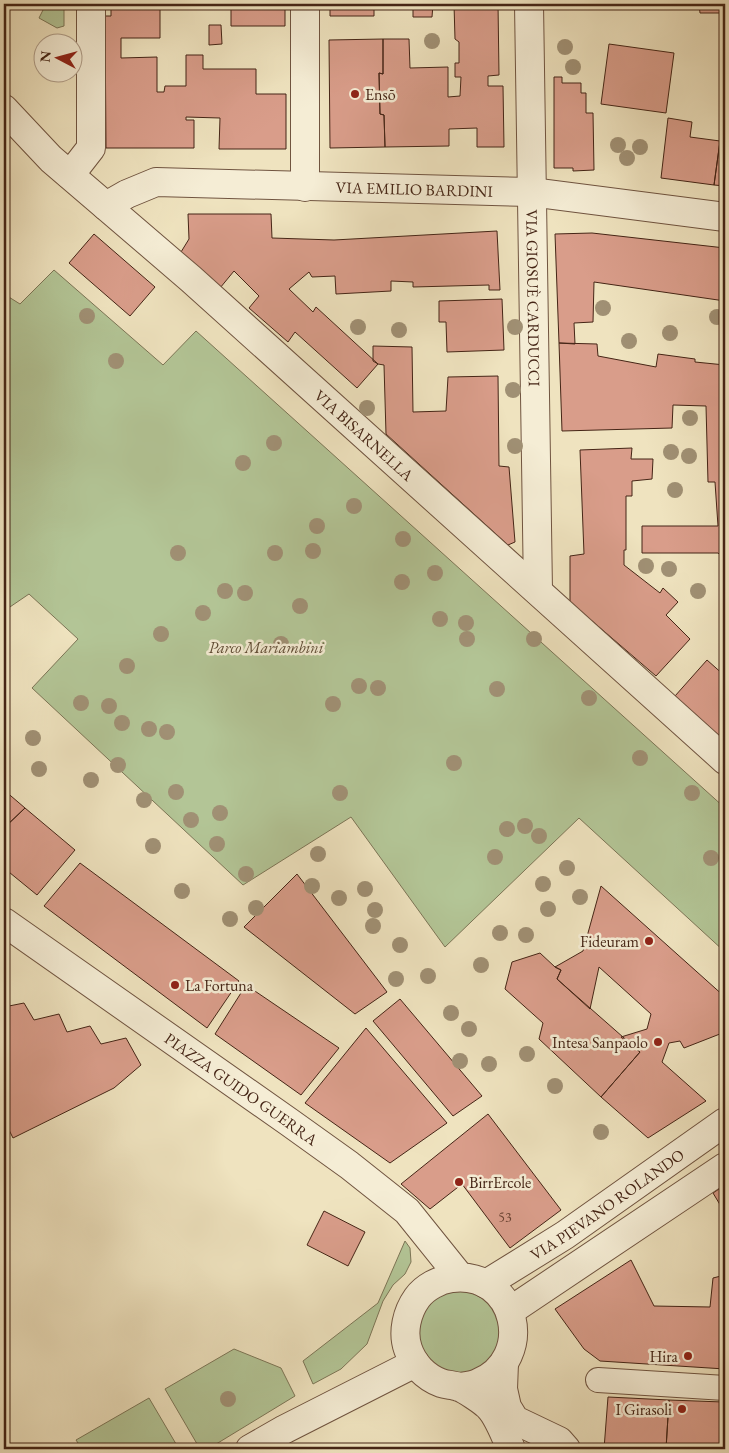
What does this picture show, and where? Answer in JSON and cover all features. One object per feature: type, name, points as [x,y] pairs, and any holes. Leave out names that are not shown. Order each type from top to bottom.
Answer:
[{"type":"street","points":[[70,175],[91,148],[91,4]]},
{"type":"street","points":[[305,4],[305,187]]},
{"type":"street","name":"VIA GIOSUÈ CARDUCCI","points":[[529,4],[538,591]]},
{"type":"street","name":"VIA BISARNELLA","points":[[4,109],[51,159],[191,279],[725,760]]},
{"type":"street","name":"VIA EMILIO BARDINI","points":[[106,206],[127,194],[156,182],[531,192],[725,217]]},
{"type":"street","name":"PIAZZA GUIDO GUERRA","points":[[4,922],[349,1165],[407,1211],[460,1277]]},
{"type":"street","name":"VIA PIEVANO ROLANDO","points":[[486,1284],[565,1235],[725,1122]]},
{"type":"street","points":[[510,1310],[725,1167]]},
{"type":"street","points":[[469,1278],[486,1284],[503,1299],[510,1310],[514,1328],[512,1347],[504,1363],[492,1376],[476,1384],[459,1387],[442,1384],[427,1376],[415,1363],[407,1347],[405,1330],[409,1312],[418,1297],[430,1286],[445,1279],[469,1278]]},
{"type":"street","points":[[250,1449],[285,1429],[415,1363]]},
{"type":"street","points":[[504,1363],[503,1389],[507,1407],[514,1420],[559,1441],[566,1449]]},
{"type":"street","points":[[598,1380],[725,1388]]},
{"type":"street","points":[[459,1387],[489,1406],[501,1426],[511,1449]]},
{"type":"green space","points":[[46,4],[64,4],[64,26],[57,28],[39,18]]},
{"type":"green space","name":"Parco Mariambini","points":[[54,270],[163,365],[196,331],[725,808],[725,952],[579,818],[445,947],[351,817],[243,885],[32,688],[78,639],[29,594],[4,611],[4,294],[20,304]]},
{"type":"green space","points":[[405,1241],[410,1248],[411,1262],[405,1274],[393,1285],[383,1301],[367,1344],[341,1369],[313,1384],[303,1361],[378,1303]]},
{"type":"green space","points":[[451,1291],[467,1291],[482,1298],[493,1309],[500,1324],[497,1348],[488,1361],[467,1373],[451,1373],[436,1366],[425,1355],[418,1340],[418,1324],[425,1309],[436,1298]]},
{"type":"green space","points":[[234,1349],[281,1368],[295,1396],[208,1449],[200,1449],[165,1389]]},
{"type":"green space","points":[[149,1398],[179,1449],[82,1449],[76,1440]]},
{"type":"building","points":[[111,4],[160,4],[160,38],[121,38],[121,58],[157,57],[157,92],[164,92],[165,86],[186,86],[186,55],[203,55],[203,69],[256,69],[256,94],[286,94],[286,149],[219,149],[220,118],[186,117],[186,120],[194,120],[194,148],[106,148],[105,16],[111,16]]},
{"type":"building","points":[[180,4],[210,4],[210,7],[180,7]]},
{"type":"building","points":[[231,4],[285,4],[285,26],[231,26]]},
{"type":"building","points":[[330,4],[374,4],[374,16],[330,16]]},
{"type":"building","points":[[413,4],[433,4],[432,17],[413,17]]},
{"type":"building","points":[[454,4],[498,4],[499,75],[488,76],[488,86],[503,86],[504,147],[477,147],[477,128],[449,129],[449,146],[385,147],[384,115],[380,114],[379,73],[383,74],[383,39],[409,39],[410,68],[448,67],[448,97],[460,96],[461,77],[455,77],[455,63],[459,63],[459,42],[455,39]]},
{"type":"building","points":[[699,4],[725,4],[725,13],[700,13]]},
{"type":"building","points":[[209,25],[221,25],[222,44],[209,45]]},
{"type":"building","name":"Ensō","points":[[383,39],[383,74],[379,73],[380,114],[384,115],[385,147],[330,148],[329,40]]},
{"type":"building","points":[[609,44],[674,53],[666,113],[601,104]]},
{"type":"building","points":[[554,77],[562,77],[562,83],[581,83],[581,93],[586,93],[586,113],[593,113],[594,170],[573,171],[573,168],[554,168]]},
{"type":"building","points":[[668,118],[692,122],[690,137],[720,141],[714,185],[661,178]]},
{"type":"building","points":[[721,134],[725,135],[725,186],[714,185]]},
{"type":"building","points":[[188,214],[271,214],[272,238],[334,240],[497,231],[500,290],[489,290],[489,285],[413,287],[413,282],[391,281],[391,291],[336,294],[335,276],[312,277],[309,272],[289,289],[313,312],[316,307],[378,364],[357,388],[295,332],[288,342],[249,308],[259,296],[234,271],[220,288],[181,252],[189,239]]},
{"type":"building","points":[[592,233],[725,248],[725,301],[594,282],[593,322],[574,323],[575,344],[559,343],[555,234]]},
{"type":"building","points":[[94,234],[155,287],[130,316],[69,263]]},
{"type":"building","points":[[502,299],[504,350],[447,352],[446,322],[439,322],[439,301]]},
{"type":"building","points":[[559,343],[597,344],[598,356],[656,367],[658,354],[695,359],[695,362],[725,365],[725,559],[718,553],[642,553],[642,526],[718,526],[715,482],[708,482],[706,406],[673,405],[672,428],[562,431]]},
{"type":"building","points":[[373,346],[412,347],[413,412],[446,411],[448,377],[498,376],[499,466],[509,467],[515,542],[508,545],[386,434],[384,365],[373,361]]},
{"type":"building","points":[[632,448],[631,459],[653,459],[652,479],[632,481],[632,496],[626,496],[626,550],[624,550],[624,565],[660,593],[663,588],[678,602],[666,615],[690,639],[656,676],[570,602],[570,556],[584,554],[580,450]]},
{"type":"building","points":[[4,659],[9,665],[4,670]]},
{"type":"building","points":[[707,660],[725,676],[725,741],[675,696]]},
{"type":"building","points":[[4,790],[25,808],[4,828]]},
{"type":"building","points":[[25,808],[75,850],[37,895],[4,868],[4,828]]},
{"type":"building","points":[[80,863],[239,981],[207,1028],[44,906]]},
{"type":"building","points":[[297,874],[387,992],[355,1014],[244,927]]},
{"type":"building","points":[[601,886],[725,997],[725,1032],[684,1048],[680,1041],[669,1043],[662,1062],[706,1101],[648,1138],[601,1097],[640,1052],[621,1037],[647,1029],[651,1014],[599,967],[590,1009],[557,979],[561,970],[555,967],[583,951]]},
{"type":"building","points":[[540,953],[561,970],[557,979],[640,1052],[601,1097],[539,1039],[543,1023],[505,989],[512,962]]},
{"type":"building","points":[[246,985],[339,1048],[301,1095],[215,1034]]},
{"type":"building","points":[[400,999],[482,1096],[453,1116],[373,1021]]},
{"type":"building","points":[[24,1003],[34,1020],[59,1014],[67,1032],[90,1026],[101,1044],[126,1038],[141,1065],[114,1088],[13,1138],[4,1120],[4,1007]]},
{"type":"building","points":[[366,1028],[447,1123],[390,1163],[305,1103]]},
{"type":"building","points":[[488,1114],[561,1210],[510,1248],[462,1184],[430,1209],[401,1184]]},
{"type":"building","points":[[725,1185],[725,1213],[713,1193]]},
{"type":"building","points":[[324,1211],[365,1232],[348,1266],[307,1245]]},
{"type":"building","points":[[631,1260],[654,1306],[710,1307],[713,1278],[725,1275],[725,1369],[600,1361],[584,1349],[555,1309]]},
{"type":"building","points":[[608,1397],[669,1400],[666,1449],[604,1449]]},
{"type":"building","points":[[669,1400],[723,1402],[725,1449],[666,1449]]},
{"type":"building","points":[[723,1402],[725,1403],[725,1449]]},
{"type":"place","name":"Ensō","points":[[355,94]]},
{"type":"place","name":"Fideuram","points":[[649,941]]},
{"type":"place","name":"La Fortuna","points":[[175,985]]},
{"type":"place","name":"Intesa Sanpaolo","points":[[658,1042]]},
{"type":"place","name":"BirrErcole","points":[[459,1182]]},
{"type":"place","name":"Hira","points":[[688,1356]]},
{"type":"place","name":"I Girasoli","points":[[682,1409]]}]
